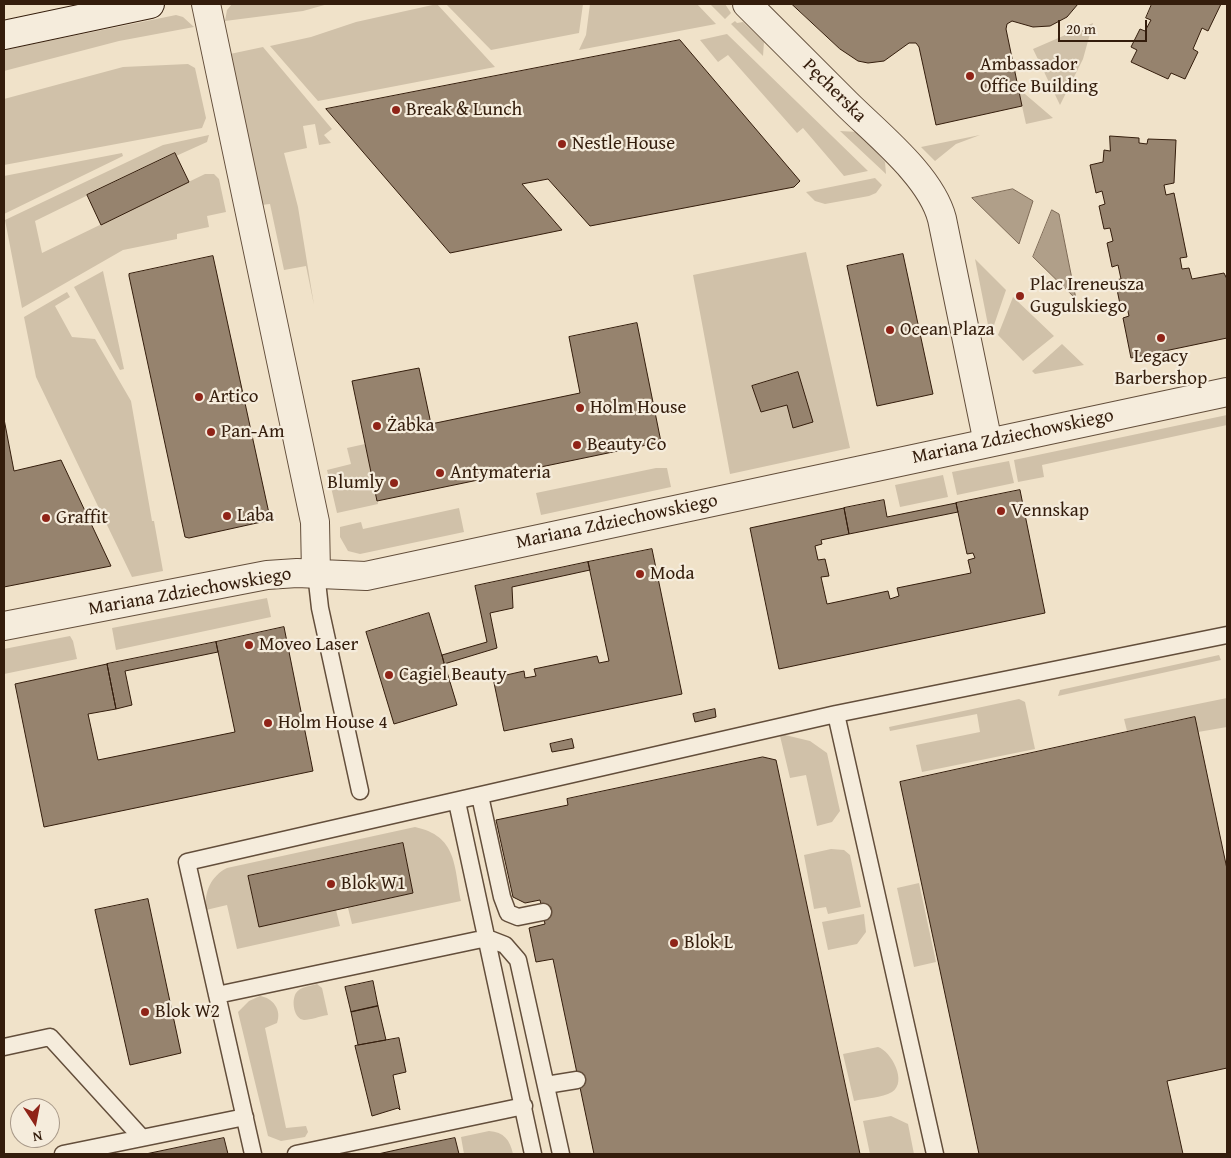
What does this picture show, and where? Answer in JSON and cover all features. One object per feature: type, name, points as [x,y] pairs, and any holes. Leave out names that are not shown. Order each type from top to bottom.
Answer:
[{"type":"street","points":[[4,35],[150,4]]},
{"type":"street","points":[[206,4],[315,522],[316,573]]},
{"type":"street","name":"Pęcherska","points":[[747,4],[920,179],[939,207],[988,443]]},
{"type":"street","name":"Mariana Zdziechowskiego","points":[[4,626],[267,575],[316,573],[366,576],[1227,392]]},
{"type":"lane","points":[[316,573],[320,608],[360,791]]},
{"type":"lane","points":[[253,1154],[187,862],[457,802],[836,714],[1226,639]]},
{"type":"lane","points":[[836,714],[935,1154]]},
{"type":"lane","points":[[480,796],[502,898],[508,913],[518,917],[543,912]]},
{"type":"lane","points":[[457,802],[533,1154]]},
{"type":"lane","points":[[217,995],[487,938],[505,945],[518,960],[560,1154]]},
{"type":"lane","points":[[4,1047],[50,1037],[142,1138]]},
{"type":"lane","points":[[546,1085],[577,1080]]},
{"type":"lane","points":[[296,1154],[524,1106]]},
{"type":"lane","points":[[62,1154],[244,1117]]},
{"type":"shaded area","points":[[232,4],[328,4],[303,11],[225,21],[227,10]]},
{"type":"shaded area","points":[[437,4],[495,67],[318,101],[270,46],[311,37],[356,22]]},
{"type":"shaded area","points":[[446,4],[583,4],[579,33],[491,50]]},
{"type":"shaded area","points":[[590,4],[697,4],[716,24],[579,50],[586,35]]},
{"type":"shaded area","points":[[710,4],[725,4],[731,13],[725,19]]},
{"type":"shaded area","points":[[176,15],[183,17],[194,27],[119,41],[4,71],[4,50]]},
{"type":"shaded area","points":[[735,21],[737,23],[743,22],[764,42],[763,56],[731,24]]},
{"type":"shaded area","points":[[1093,23],[1083,59],[1060,105],[1033,49]]},
{"type":"shaded area","points":[[727,34],[868,171],[844,176],[803,128],[797,133],[728,55],[718,62],[700,40]]},
{"type":"shaded area","points":[[263,47],[332,129],[324,135],[331,143],[319,145],[315,124],[303,126],[307,148],[284,153],[298,207],[314,305],[306,266],[284,270],[270,204],[261,205],[230,54]]},
{"type":"shaded area","points":[[188,64],[195,68],[206,118],[202,128],[4,165],[4,99],[123,67]]},
{"type":"shaded area","points":[[1018,88],[1053,118],[1026,124]]},
{"type":"shaded area","points":[[840,131],[858,132],[885,162],[886,174]]},
{"type":"shaded area","points":[[209,135],[207,142],[176,156],[174,153],[35,221],[42,253],[205,174],[214,174],[219,179],[226,212],[207,216],[209,227],[177,234],[177,239],[123,250],[22,308],[5,220],[163,145]]},
{"type":"shaded area","points":[[980,135],[956,144],[935,161],[921,147]]},
{"type":"shaded area","points":[[122,153],[123,156],[4,214],[4,176]]},
{"type":"shaded area","points":[[875,178],[882,185],[876,193],[869,196],[825,204],[815,201],[806,192]]},
{"type":"shaded area","points":[[1013,189],[1033,201],[1019,244],[972,198]]},
{"type":"shaded area","points":[[1052,210],[1059,214],[1076,299],[1033,257]]},
{"type":"shaded area","points":[[806,252],[850,448],[730,474],[693,275]]},
{"type":"shaded area","points":[[975,259],[1006,290],[993,328],[988,325]]},
{"type":"shaded area","points":[[103,271],[124,369],[120,370],[74,287]]},
{"type":"shaded area","points":[[67,292],[70,297],[55,306],[72,337],[95,339],[131,401],[152,521],[154,521],[163,571],[132,577],[36,377],[24,317]]},
{"type":"shaded area","points":[[1013,297],[1054,336],[1023,361],[998,335]]},
{"type":"shaded area","points":[[1062,344],[1084,365],[1035,374],[1032,371]]},
{"type":"shaded area","points":[[1227,415],[1227,425],[1042,465],[1044,477],[1018,482],[1014,460]]},
{"type":"shaded area","points":[[365,444],[378,504],[337,513],[327,470],[351,464],[347,448]]},
{"type":"shaded area","points":[[1009,461],[1014,483],[957,495],[952,472]]},
{"type":"shaded area","points":[[656,468],[667,468],[671,487],[541,515],[536,493]]},
{"type":"shaded area","points":[[943,475],[948,497],[900,507],[895,485]]},
{"type":"shaded area","points":[[459,508],[464,532],[360,554],[348,551],[340,537],[340,527],[361,522],[363,529]]},
{"type":"shaded area","points":[[267,598],[271,617],[116,650],[112,628]]},
{"type":"shaded area","points":[[70,636],[77,659],[4,674],[4,649]]},
{"type":"shaded area","points":[[1219,655],[1221,660],[1058,696],[1060,690]]},
{"type":"shaded area","points":[[1227,698],[1227,727],[1198,732],[1194,717],[1127,731],[1124,719]]},
{"type":"shaded area","points":[[1019,699],[1025,702],[1035,749],[922,772],[916,745],[980,732],[977,714],[890,731],[889,727]]},
{"type":"shaded area","points":[[785,735],[810,741],[827,753],[840,811],[832,822],[817,826],[806,775],[790,778],[780,736]]},
{"type":"shaded area","points":[[415,827],[429,831],[439,837],[446,845],[454,864],[461,901],[352,924],[348,908],[413,893],[403,843],[248,876],[259,927],[336,910],[340,926],[237,949],[227,905],[206,910],[206,897],[210,885],[221,871],[227,868]]},
{"type":"shaded area","points":[[831,849],[844,850],[850,855],[861,907],[828,914],[826,907],[814,909],[804,855]]},
{"type":"shaded area","points":[[919,883],[936,962],[914,967],[897,888]]},
{"type":"shaded area","points":[[864,914],[866,932],[857,944],[828,950],[822,922]]},
{"type":"shaded area","points":[[317,984],[322,988],[328,1015],[307,1020],[301,1019],[294,1009],[294,996],[303,988]]},
{"type":"shaded area","points":[[260,996],[269,999],[275,1005],[278,1014],[277,1023],[265,1028],[286,1128],[306,1126],[308,1132],[305,1137],[281,1141],[268,1136],[238,1012],[249,1001]]},
{"type":"shaded area","points":[[878,1047],[888,1054],[896,1067],[898,1074],[897,1087],[892,1092],[883,1096],[854,1101],[843,1054]]},
{"type":"shaded area","points":[[891,1116],[908,1124],[914,1154],[870,1154],[863,1121]]},
{"type":"shaded area","points":[[489,1131],[499,1133],[506,1138],[513,1154],[464,1154],[461,1137]]},
{"type":"building","name":"Ambassador Office Building","points":[[792,4],[1078,4],[1067,17],[1050,26],[1033,27],[1012,21],[1007,24],[1006,29],[1022,106],[936,125],[919,47],[916,43],[909,43],[884,61],[868,63],[858,61],[840,49]]},
{"type":"building","points":[[1152,4],[1221,4],[1208,31],[1202,28],[1193,49],[1198,52],[1185,79],[1171,73],[1168,79],[1131,62],[1137,50],[1131,47],[1140,29],[1145,31],[1151,20],[1146,18]]},
{"type":"building","name":"Nestle House","points":[[680,40],[800,181],[794,187],[590,226],[548,179],[522,184],[562,230],[450,253],[326,109]]},
{"type":"building","points":[[1110,136],[1139,138],[1139,143],[1147,144],[1148,139],[1176,140],[1174,183],[1164,185],[1166,195],[1174,193],[1187,257],[1180,258],[1182,269],[1189,268],[1192,279],[1224,273],[1227,279],[1227,338],[1131,358],[1123,318],[1129,316],[1126,303],[1120,304],[1115,280],[1121,279],[1118,265],[1112,267],[1107,243],[1113,241],[1110,228],[1104,229],[1099,206],[1105,204],[1102,191],[1096,193],[1090,165],[1103,162],[1104,150],[1110,151]]},
{"type":"building","points":[[175,153],[189,182],[101,225],[87,195]]},
{"type":"building","name":"Ocean Plaza","points":[[903,254],[933,394],[877,406],[847,266]]},
{"type":"building","name":"Artico","points":[[213,256],[270,518],[266,521],[189,538],[185,537],[129,274]]},
{"type":"building","name":"Holm House","points":[[637,323],[661,442],[377,501],[352,381],[419,368],[431,424],[580,393],[569,337]]},
{"type":"building","points":[[798,372],[813,422],[793,428],[787,405],[761,412],[752,386]]},
{"type":"building","name":"Graffit","points":[[4,419],[14,471],[61,460],[111,566],[4,587]]},
{"type":"building","points":[[1020,490],[1045,613],[779,669],[750,528],[844,508],[849,534],[821,540],[822,544],[815,546],[818,560],[825,559],[829,576],[821,577],[827,604],[888,591],[890,599],[899,596],[897,588],[971,573],[968,560],[975,558],[973,553],[967,554],[956,503]]},
{"type":"building","points":[[884,500],[887,517],[956,503],[958,512],[849,534],[844,508]]},
{"type":"building","points":[[652,549],[682,694],[504,731],[493,678],[524,671],[525,678],[536,676],[534,669],[597,656],[599,663],[609,661],[588,562]]},
{"type":"building","points":[[588,562],[590,570],[512,587],[513,608],[490,613],[497,648],[444,664],[442,655],[487,642],[475,586]]},
{"type":"building","points":[[429,613],[457,705],[394,724],[366,632]]},
{"type":"building","name":"Holm House 4","points":[[284,627],[313,771],[44,827],[15,684],[107,664],[116,709],[88,714],[98,760],[235,732],[216,642]]},
{"type":"building","points":[[216,642],[218,652],[125,671],[132,705],[116,709],[107,664]]},
{"type":"building","points":[[715,709],[716,717],[695,722],[693,714]]},
{"type":"building","points":[[1195,717],[1227,869],[1227,1068],[1167,1081],[1183,1154],[979,1154],[900,782]]},
{"type":"building","points":[[572,739],[574,748],[552,752],[550,744]]},
{"type":"building","name":"Blok L","points":[[763,757],[776,760],[860,1154],[594,1154],[553,959],[536,962],[529,928],[545,924],[540,900],[525,903],[513,897],[496,820],[568,805],[567,799]]},
{"type":"building","name":"Blok W1","points":[[403,843],[413,893],[259,927],[248,876]]},
{"type":"building","name":"Blok W2","points":[[148,899],[181,1053],[130,1065],[95,910]]},
{"type":"building","points":[[373,981],[378,1006],[351,1012],[345,987]]},
{"type":"building","points":[[378,1006],[386,1040],[358,1045],[351,1012]]},
{"type":"building","points":[[399,1038],[406,1072],[393,1075],[400,1110],[398,1108],[372,1116],[355,1046]]},
{"type":"building","points":[[224,1138],[228,1154],[146,1154]]},
{"type":"building","points":[[455,1138],[459,1154],[378,1154],[405,1148]]},
{"type":"place","name":"Ambassador Office Building","points":[[970,76]]},
{"type":"place","name":"Break & Lunch","points":[[396,110]]},
{"type":"place","name":"Nestle House","points":[[562,144]]},
{"type":"place","name":"Plac Ireneusza Gugulskiego","points":[[1020,296]]},
{"type":"place","name":"Ocean Plaza","points":[[890,330]]},
{"type":"place","name":"Legacy Barbershop","points":[[1161,338]]},
{"type":"place","name":"Artico","points":[[199,397]]},
{"type":"place","name":"Holm House","points":[[580,408]]},
{"type":"place","name":"Żabka","points":[[377,426]]},
{"type":"place","name":"Pan-Am","points":[[211,432]]},
{"type":"place","name":"Beauty Co","points":[[577,445]]},
{"type":"place","name":"Antymateria","points":[[440,473]]},
{"type":"place","name":"Blumly","points":[[394,483]]},
{"type":"place","name":"Vennskap","points":[[1001,511]]},
{"type":"place","name":"Laba","points":[[227,516]]},
{"type":"place","name":"Graffit","points":[[46,518]]},
{"type":"place","name":"Moda","points":[[640,574]]},
{"type":"place","name":"Moveo Laser","points":[[249,645]]},
{"type":"place","name":"Cagiel Beauty","points":[[389,675]]},
{"type":"place","name":"Holm House 4","points":[[268,723]]},
{"type":"place","name":"Blok W1","points":[[331,884]]},
{"type":"place","name":"Blok L","points":[[674,943]]},
{"type":"place","name":"Blok W2","points":[[145,1012]]}]
